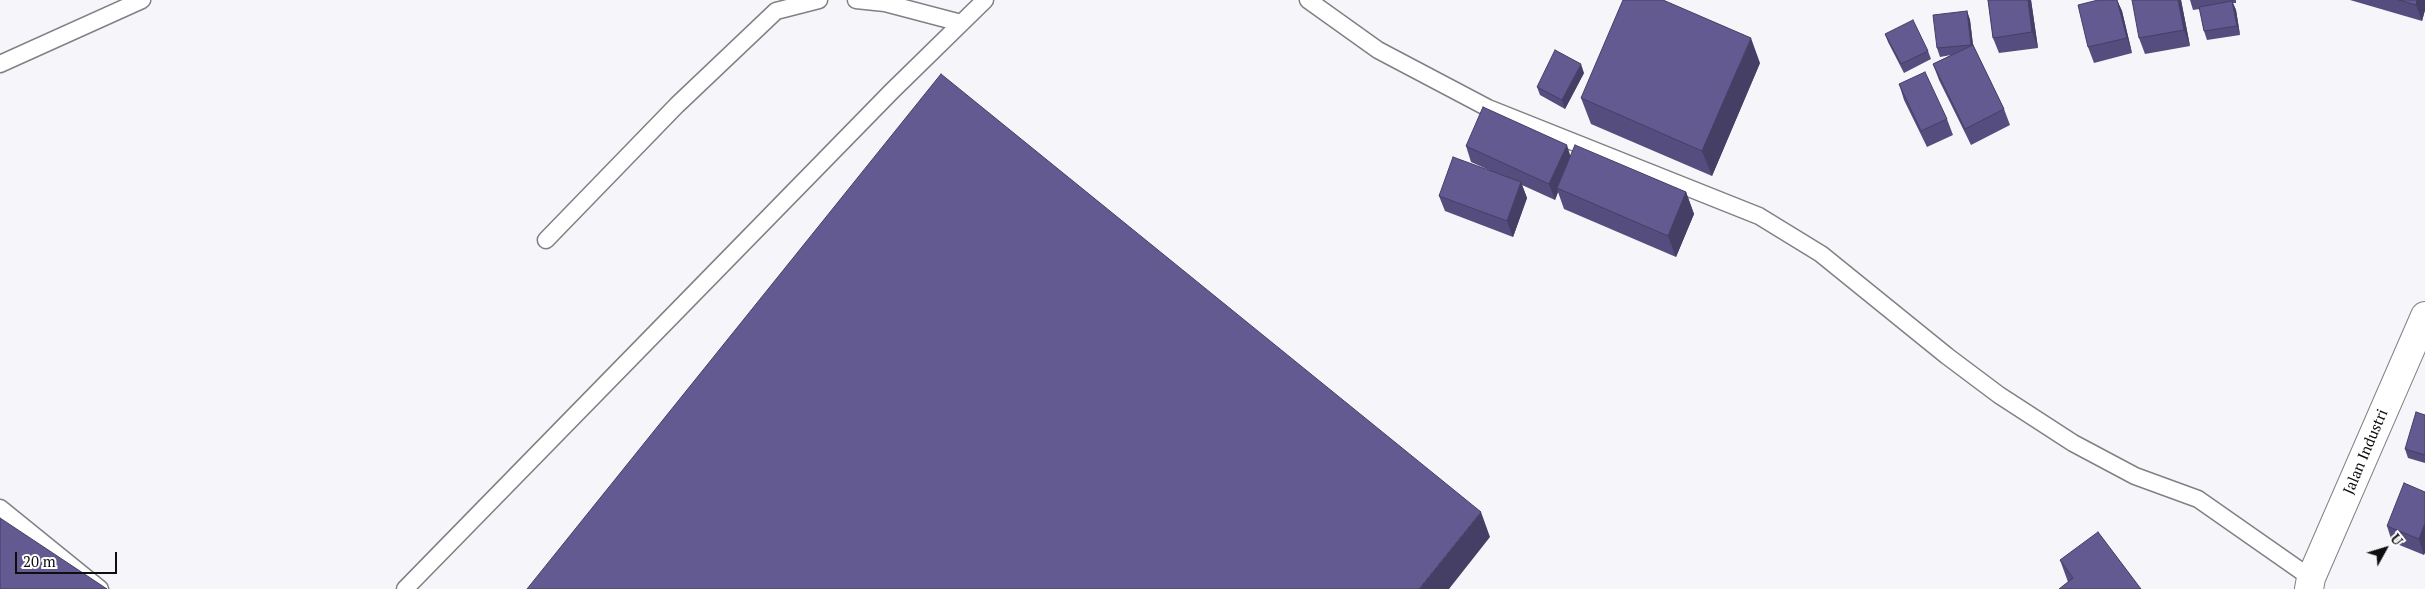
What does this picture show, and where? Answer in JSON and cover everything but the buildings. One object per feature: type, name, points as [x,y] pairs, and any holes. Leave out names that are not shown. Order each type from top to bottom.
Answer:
[{"type":"main road","name":"Jalan Industri","points":[[2310,584],[2425,316]]},
{"type":"lane","points":[[0,64],[142,0]]},
{"type":"lane","points":[[546,240],[677,105],[776,11],[819,0]]},
{"type":"lane","points":[[856,0],[885,3],[961,24]]},
{"type":"lane","points":[[405,589],[885,98],[985,0]]},
{"type":"lane","points":[[1308,0],[1378,50],[1488,108],[1759,216],[1822,254],[1947,356],[2008,400],[2073,443],[2135,476],[2198,499],[2310,584]]},
{"type":"lane","points":[[0,508],[100,589]]}]
